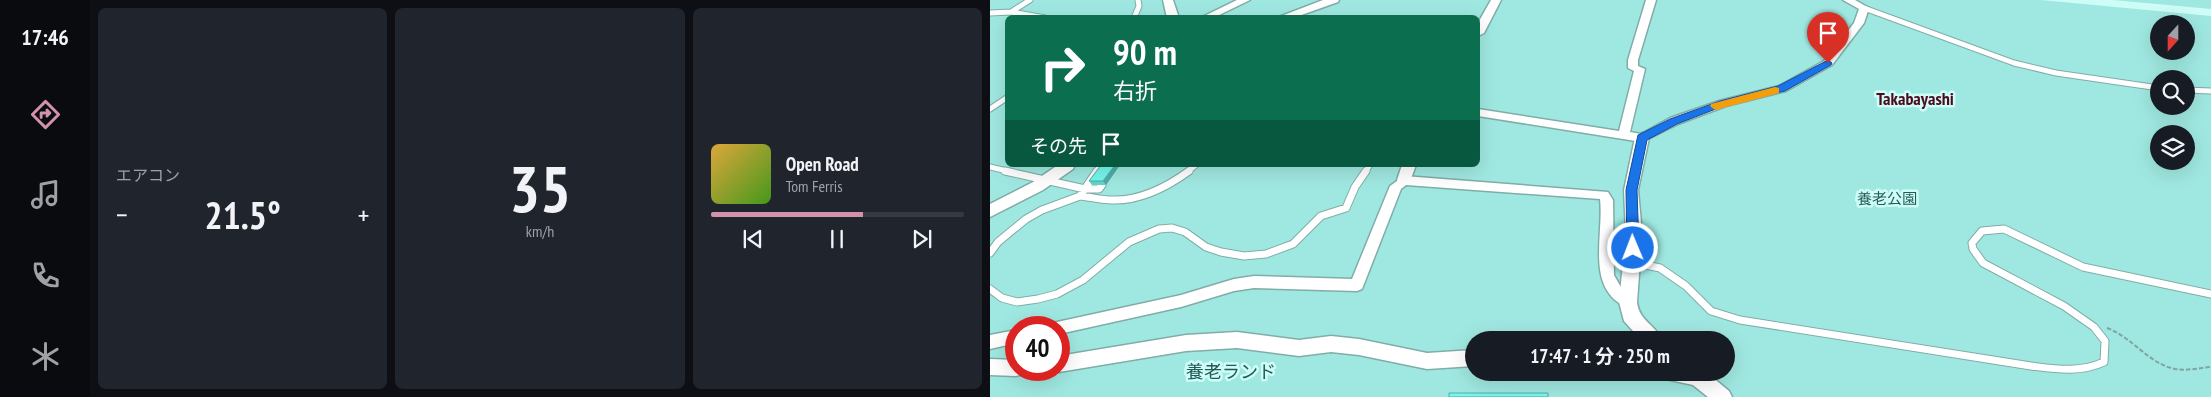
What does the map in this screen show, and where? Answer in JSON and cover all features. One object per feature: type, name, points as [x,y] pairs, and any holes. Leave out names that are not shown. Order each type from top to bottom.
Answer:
[{"type":"street","points":[[1168,0],[1172,15]]},
{"type":"street","points":[[1211,15],[1245,0]]},
{"type":"street","points":[[1290,15],[1334,0]]},
{"type":"street","points":[[1480,29],[1496,0]]},
{"type":"street","points":[[1624,134],[1640,69],[1633,68],[1633,60],[1651,0]]},
{"type":"street","points":[[1480,113],[1642,138],[1674,122],[1723,103],[1782,89],[1828,63],[1859,23],[1864,8],[1848,0]]},
{"type":"street","points":[[1642,138],[1631,190],[1634,234],[1628,302],[1630,316],[1644,331]]},
{"type":"street","points":[[990,211],[1049,179],[1065,167]]},
{"type":"street","points":[[1070,325],[1181,301],[1234,285],[1254,282],[1357,285],[1396,186],[1404,180],[1408,167]]},
{"type":"street","points":[[1404,180],[1604,195],[1607,200],[1607,276],[1618,295],[1628,302]]},
{"type":"street","points":[[990,342],[1005,339]]},
{"type":"street","points":[[1070,362],[1186,343],[1237,340],[1299,348],[1330,344],[1359,347],[1427,361],[1465,359]]},
{"type":"street","points":[[990,367],[1005,368]]},
{"type":"street","points":[[1701,381],[1722,397]]},
{"type":"lane","points":[[1011,12],[1030,0]]},
{"type":"lane","points":[[1135,15],[1139,6],[1138,0]]},
{"type":"lane","points":[[1864,8],[2014,63],[2056,73],[2150,87]]},
{"type":"lane","points":[[990,13],[1011,12],[1028,15]]},
{"type":"lane","points":[[2195,90],[2211,91]]},
{"type":"lane","points":[[990,109],[1005,99]]},
{"type":"lane","points":[[990,167],[1049,179],[1085,189],[1098,189],[1102,185]]},
{"type":"lane","points":[[1080,196],[1094,179],[1100,167]]},
{"type":"lane","points":[[990,253],[998,242],[1026,219],[1042,210],[1080,196],[1125,200],[1141,196],[1159,189],[1193,167]]},
{"type":"lane","points":[[990,289],[997,296],[1018,302],[1042,299],[1064,292],[1093,273],[1132,240],[1154,229],[1171,228],[1186,232],[1195,241],[1210,249],[1227,254],[1254,256],[1279,251],[1296,241],[1319,217],[1332,210],[1346,208],[1355,187],[1369,167]]},
{"type":"lane","points":[[1632,262],[1660,268],[1686,286],[1711,311],[1740,320],[2031,366],[2074,370],[2094,368],[2104,362],[2106,352],[2105,341],[2094,327],[2064,306],[1983,263],[1973,250],[1972,243],[1982,231],[2004,228],[2083,267],[2211,294]]},
{"type":"path","points":[[2094,327],[2109,328],[2133,342],[2154,359],[2172,368],[2211,367]]},
{"type":"green space","name":"養老公園","points":[[990,0],[2041,0],[2211,16],[2211,397],[990,397]]},
{"type":"green space","points":[[2113,0],[2211,0],[2211,9]]},
{"type":"building","points":[[1100,167],[1114,167],[1103,181],[1089,181]]},
{"type":"building","points":[[1449,393],[1548,393],[1548,397],[1449,397]]},
{"type":"slow traffic","points":[[1715,106],[1775,90]]},
{"type":"district","name":"Takabayashi","points":[[1915,99]]},
{"type":"route","points":[[1633,248],[1631,190],[1642,138],[1674,122],[1723,103],[1782,89],[1828,63]]},
{"type":"park label","name":"養老ランド","points":[[1231,372]]}]
